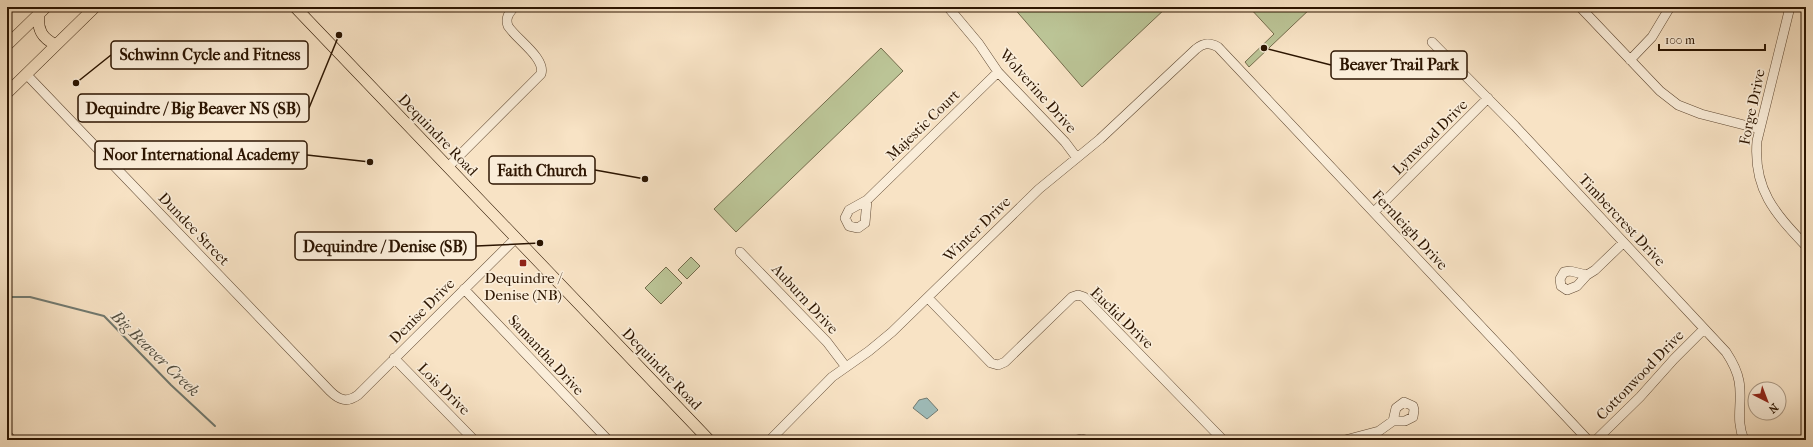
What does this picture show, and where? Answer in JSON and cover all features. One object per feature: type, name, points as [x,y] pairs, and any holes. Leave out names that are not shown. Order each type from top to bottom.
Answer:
[{"type":"main road","points":[[7,93],[95,7]]},
{"type":"main road","name":"Dequindre Road","points":[[295,7],[709,440]]},
{"type":"main road","points":[[43,11],[38,23],[41,34],[49,42],[56,45]]},
{"type":"main road","points":[[7,45],[43,11]]},
{"type":"street","points":[[448,166],[541,74],[543,68],[539,60],[508,26],[507,18],[514,7]]},
{"type":"street","name":"Wolverine Drive","points":[[948,7],[979,44],[998,72],[1061,137],[1077,158]]},
{"type":"street","points":[[1580,7],[1660,91],[1678,104],[1701,114],[1760,129]]},
{"type":"street","points":[[1630,60],[1652,37],[1670,7]]},
{"type":"street","name":"Forge Drive","points":[[1790,7],[1757,141],[1757,162],[1763,190],[1776,214],[1806,246]]},
{"type":"street","name":"Timbercrest Drive","points":[[1432,42],[1488,98],[1726,352],[1737,372],[1740,389],[1738,417],[1744,440]]},
{"type":"street","name":"Winter Drive","points":[[770,440],[822,387],[846,367],[878,345],[1039,189],[1104,136],[1196,49],[1204,44],[1208,44]]},
{"type":"street","name":"Fernleigh Drive","points":[[1208,44],[1218,47],[1588,440]]},
{"type":"street","name":"Majestic Court","points":[[867,200],[998,72]]},
{"type":"street","name":"Dundee Street","points":[[26,74],[324,385],[334,395],[345,400]]},
{"type":"street","name":"Lynwood Drive","points":[[1374,212],[1488,98]]},
{"type":"street","name":"Denise Drive","points":[[345,400],[349,400],[358,395],[516,238]]},
{"type":"street","points":[[1587,275],[1623,243]]},
{"type":"street","name":"Auburn Drive","points":[[740,252],[827,342],[846,367]]},
{"type":"street","name":"Samantha Drive","points":[[464,289],[608,440]]},
{"type":"street","name":"Euclid Drive","points":[[928,298],[991,363],[998,365],[1005,362],[1072,297],[1078,295],[1084,296],[1223,440]]},
{"type":"street","name":"Cottonwood Drive","points":[[1596,440],[1640,397],[1669,364],[1704,329]]},
{"type":"street","name":"Lois Drive","points":[[394,358],[474,440]]},
{"type":"street","points":[[1344,440],[1379,431],[1393,421]]},
{"type":"street","points":[[7,435],[12,440]]},
{"type":"street","points":[[1077,440],[1086,440]]},
{"type":"green space","points":[[1013,7],[1167,7],[1082,87]]},
{"type":"green space","points":[[1249,7],[1312,7],[1249,67],[1245,62],[1274,34]]},
{"type":"green space","points":[[881,48],[903,71],[736,232],[714,209]]},
{"type":"green space","points":[[691,257],[700,266],[687,279],[678,270]]},
{"type":"green space","points":[[666,267],[682,283],[661,304],[645,288]]},
{"type":"water","points":[[927,398],[938,410],[927,419],[913,408],[919,400]]},
{"type":"waterway","name":"Big Beaver Creek","points":[[7,294],[11,297],[30,297],[104,316],[171,385],[215,426]]},
{"type":"place","name":"Dequindre / Big Beaver NS (SB)","points":[[339,35]]},
{"type":"place","name":"Beaver Trail Park","points":[[1264,48]]},
{"type":"place","name":"Schwinn Cycle and Fitness","points":[[76,83]]},
{"type":"place","name":"Noor International Academy","points":[[370,162]]},
{"type":"place","name":"Faith Church","points":[[645,179]]},
{"type":"place","name":"Dequindre / Denise (SB)","points":[[540,243]]},
{"type":"place","name":"Dequindre / Denise (NB)","points":[[523,263]]}]
